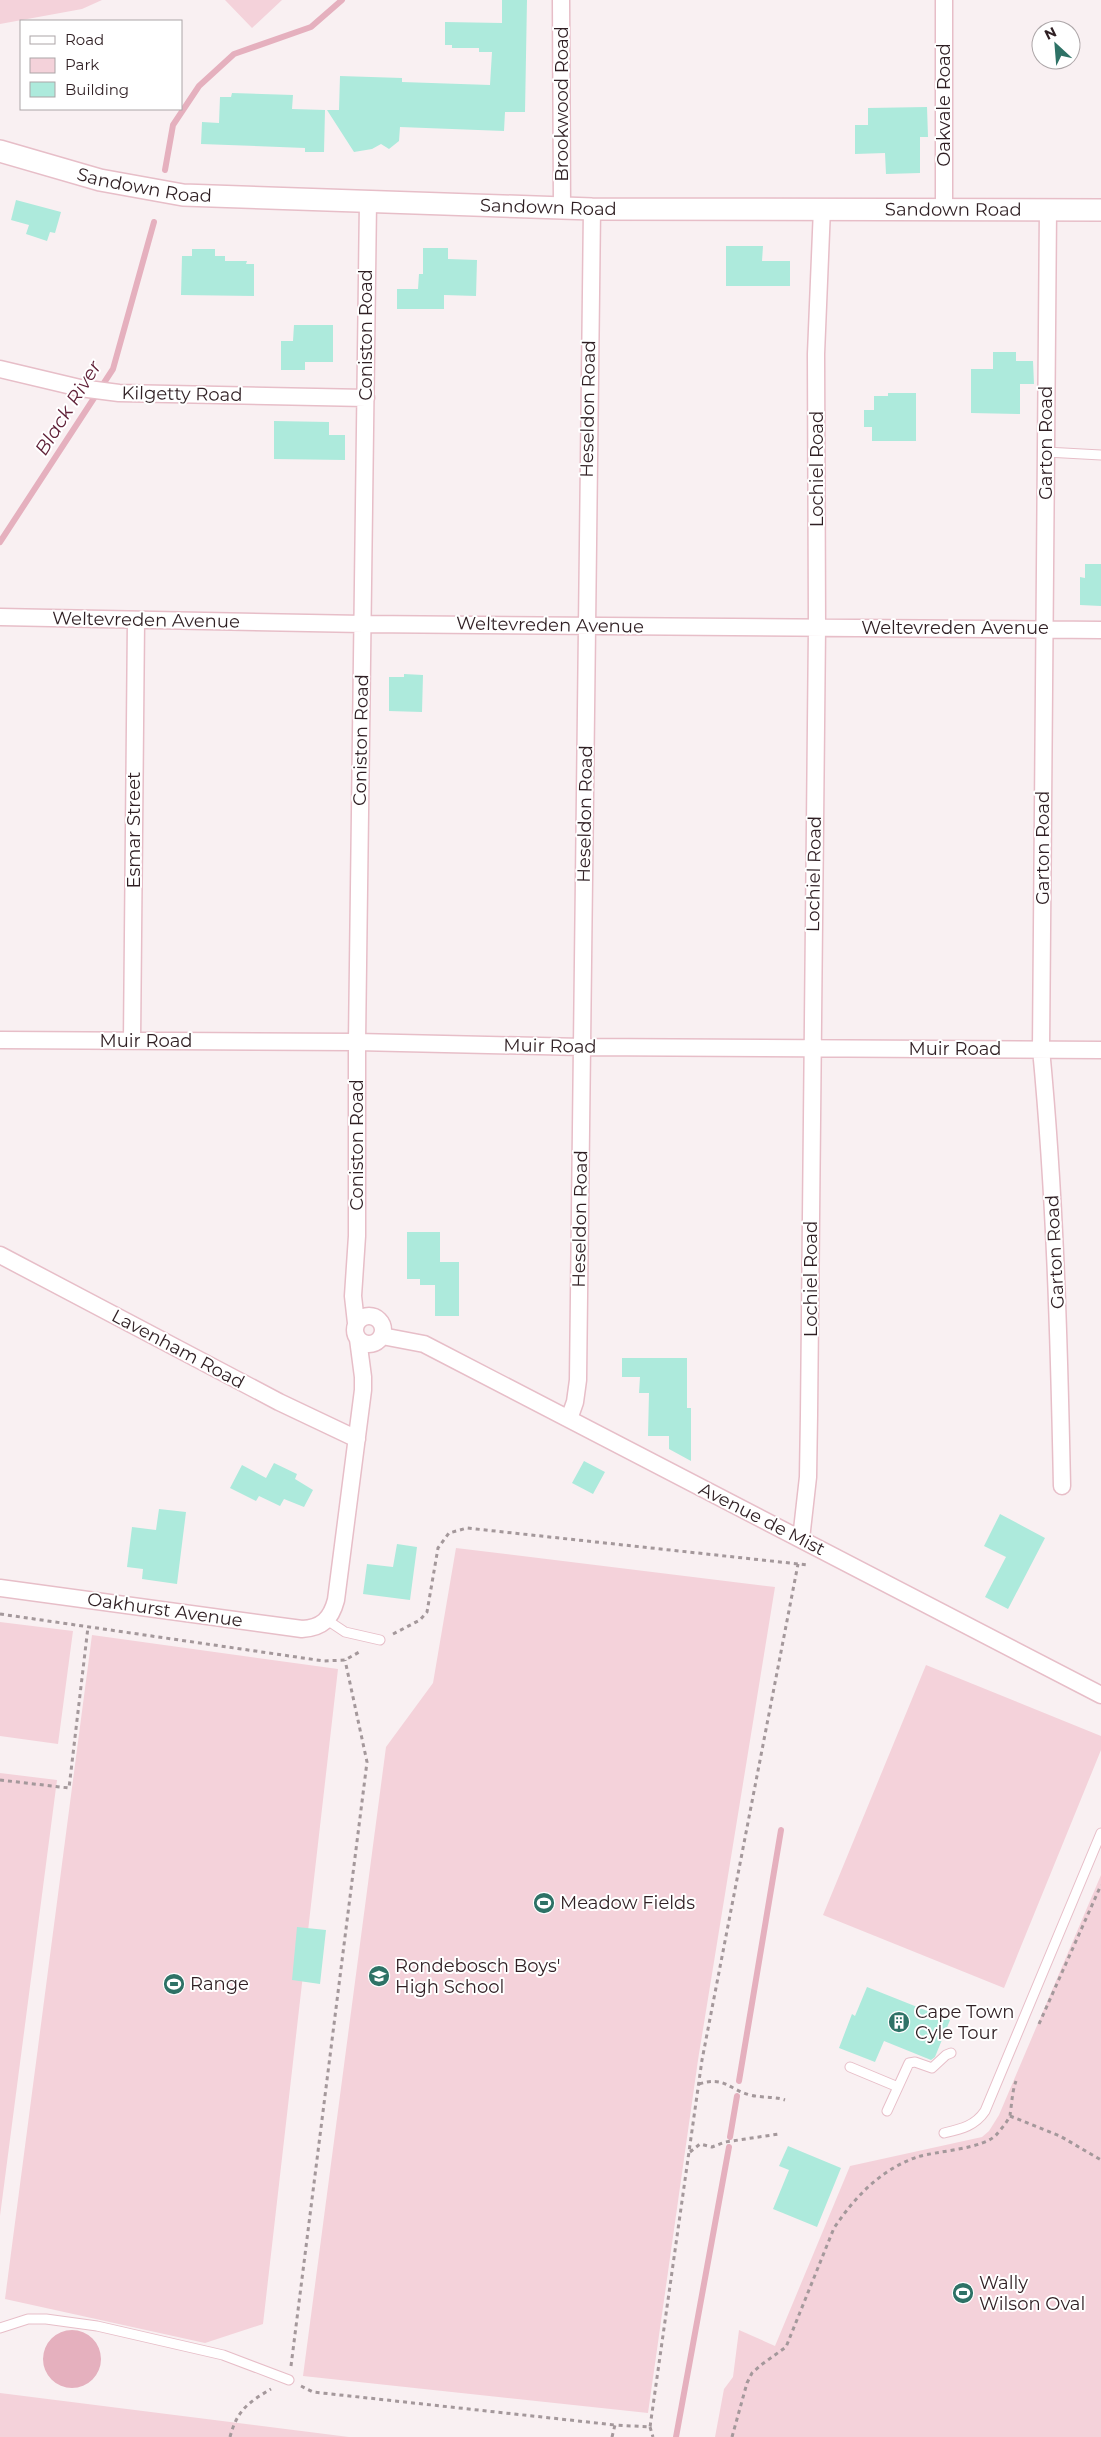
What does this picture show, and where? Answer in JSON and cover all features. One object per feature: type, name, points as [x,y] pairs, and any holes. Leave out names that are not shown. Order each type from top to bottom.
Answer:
[{"type":"street","name":"Brookwood Road","points":[[561,0],[562,207]]},
{"type":"street","name":"Oakvale Road","points":[[944,0],[944,210]]},
{"type":"street","name":"Sandown Road","points":[[0,152],[85,176],[182,195],[592,209],[1101,210]]},
{"type":"street","name":"Coniston Road","points":[[327,1620],[336,1600],[370,1329],[353,1304],[355,1279],[368,201]]},
{"type":"street","name":"Lochiel Road","points":[[800,1539],[808,1468],[817,627],[816,354],[822,208]]},
{"type":"street","name":"Heseldon Road","points":[[568,1419],[575,1402],[578,1380],[592,209]]},
{"type":"street","name":"Garton Road","points":[[1048,209],[1041,1049],[1048,1117],[1059,1322],[1062,1486]]},
{"type":"street","name":"Kilgetty Road","points":[[0,369],[80,388],[119,394],[366,398]]},
{"type":"street","name":"Weltevreden Avenue","points":[[0,617],[363,624],[1101,630]]},
{"type":"street","name":"Esmar Street","points":[[132,1041],[136,620]]},
{"type":"street","name":"Muir Road","points":[[0,1040],[357,1042],[582,1047],[1101,1050]]},
{"type":"street","name":"Lavenham Road","points":[[0,1255],[279,1402],[357,1439]]},
{"type":"street","name":"Avenue de Mist","points":[[370,1329],[407,1330],[424,1344],[1101,1694]]},
{"type":"street","name":"Oakhurst Avenue","points":[[0,1588],[302,1628],[318,1626],[327,1620]]},
{"type":"lane","points":[[1046,452],[1101,454]]},
{"type":"lane","points":[[327,1620],[345,1632],[380,1640]]},
{"type":"lane","points":[[944,2133],[976,2123],[986,2111],[1101,1833]]},
{"type":"lane","points":[[888,2111],[909,2063],[915,2062],[932,2068],[947,2054],[951,2053]]},
{"type":"lane","points":[[850,2067],[898,2087]]},
{"type":"lane","points":[[0,2328],[28,2319],[46,2319],[97,2326],[223,2356],[289,2380]]},
{"type":"path","points":[[0,1614],[324,1661],[345,1660],[420,1620],[427,1612],[438,1548],[449,1533],[467,1528],[816,1566]]},
{"type":"path","points":[[653,2437],[650,2427],[699,2084],[798,1564]]},
{"type":"path","points":[[0,1780],[69,1788],[88,1627]]},
{"type":"path","points":[[299,2313],[367,1762],[345,1660]]},
{"type":"path","points":[[1039,2025],[1101,1885]]},
{"type":"path","points":[[732,2437],[747,2383],[752,2373],[786,2347],[834,2228],[856,2198],[881,2176],[917,2157],[993,2138],[1010,2116],[1011,2098],[1017,2076]]},
{"type":"path","points":[[699,2084],[711,2080],[722,2081],[750,2095],[774,2096],[785,2100]]},
{"type":"path","points":[[1010,2116],[1060,2136],[1101,2160]]},
{"type":"path","points":[[690,2152],[700,2144],[712,2147],[724,2142],[780,2134]]},
{"type":"path","points":[[289,2380],[313,2392],[615,2426],[650,2427]]},
{"type":"path","points":[[612,2437],[615,2426]]},
{"type":"green space","points":[[0,0],[102,0],[82,9],[0,24]]},
{"type":"green space","points":[[225,0],[282,0],[252,28]]},
{"type":"green space","name":"Meadow Fields","points":[[456,1548],[775,1587],[698,2060],[648,2413],[303,2376],[386,1747],[433,1683]]},
{"type":"green space","points":[[0,1622],[73,1631],[58,1744],[0,1736]]},
{"type":"green space","name":"Range","points":[[92,1635],[338,1669],[263,2324],[205,2343],[5,2299]]},
{"type":"green space","points":[[926,1665],[1101,1736],[1101,1750],[1004,1988],[823,1915]]},
{"type":"green space","points":[[0,1773],[57,1780],[0,2216]]},
{"type":"green space","name":"Wally Wilson Oval","points":[[1101,1875],[1101,2437],[715,2437],[724,2389],[733,2377],[739,2330],[775,2346],[850,2166],[982,2137],[989,2131],[999,2115]]},
{"type":"green space","points":[[0,2393],[349,2437],[0,2437]]},
{"type":"shaded area","points":[[72,2330],[83,2332],[93,2338],[99,2348],[101,2359],[99,2370],[93,2380],[83,2386],[72,2388],[61,2386],[51,2380],[45,2370],[43,2359],[45,2348],[51,2338],[61,2332]]},
{"type":"building","points":[[502,0],[527,0],[525,112],[505,112],[504,131],[400,127],[399,141],[389,149],[381,144],[372,149],[354,152],[327,110],[339,110],[340,76],[402,78],[402,82],[490,85],[492,52],[479,52],[479,48],[452,48],[452,45],[445,45],[445,22],[502,23]]},
{"type":"building","points":[[232,93],[293,95],[292,109],[325,110],[324,152],[305,152],[305,148],[201,144],[202,122],[219,123],[220,97],[231,97]]},
{"type":"building","points":[[927,107],[928,137],[920,137],[920,173],[886,174],[885,153],[855,154],[855,125],[868,125],[868,108]]},
{"type":"building","points":[[16,200],[61,212],[55,233],[50,232],[47,241],[26,234],[29,225],[11,220]]},
{"type":"building","points":[[726,246],[763,246],[762,261],[790,261],[790,286],[726,286]]},
{"type":"building","points":[[423,248],[448,248],[448,259],[477,260],[476,296],[444,295],[444,309],[397,309],[397,289],[418,289],[419,274],[423,274]]},
{"type":"building","points":[[192,249],[215,249],[215,256],[225,256],[225,261],[247,261],[246,264],[254,264],[254,296],[181,295],[182,256],[192,256]]},
{"type":"building","points":[[294,325],[333,325],[333,362],[305,362],[305,370],[281,370],[281,341],[293,341]]},
{"type":"building","points":[[993,352],[1016,352],[1016,361],[1033,361],[1034,384],[1020,384],[1020,414],[971,413],[971,369],[993,369]]},
{"type":"building","points":[[888,393],[916,393],[916,441],[872,441],[872,427],[864,427],[864,410],[874,410],[874,396],[888,396]]},
{"type":"building","points":[[274,421],[329,422],[329,435],[345,435],[345,460],[274,459]]},
{"type":"building","points":[[1085,564],[1101,564],[1101,606],[1080,605],[1080,577],[1085,578]]},
{"type":"building","points":[[404,674],[423,675],[422,712],[389,711],[389,677],[404,677]]},
{"type":"building","points":[[407,1232],[440,1232],[440,1262],[459,1262],[459,1316],[435,1316],[435,1285],[420,1285],[420,1279],[407,1279]]},
{"type":"building","points":[[622,1358],[687,1358],[687,1408],[691,1408],[691,1461],[669,1449],[669,1436],[648,1436],[649,1393],[639,1393],[640,1377],[622,1377]]},
{"type":"building","points":[[584,1461],[605,1472],[593,1494],[572,1483]]},
{"type":"building","points":[[274,1463],[297,1474],[295,1479],[313,1490],[304,1507],[284,1499],[280,1506],[259,1496],[256,1501],[230,1488],[242,1465],[266,1478]]},
{"type":"building","points":[[159,1509],[186,1512],[177,1584],[142,1579],[143,1569],[127,1567],[132,1527],[156,1530]]},
{"type":"building","points":[[1000,1514],[1045,1538],[1008,1609],[985,1597],[1006,1557],[984,1546]]},
{"type":"building","points":[[397,1544],[417,1547],[410,1600],[363,1594],[367,1564],[393,1567]]},
{"type":"building","points":[[297,1927],[326,1930],[320,1984],[292,1980]]},
{"type":"building","name":"Cape Town Cyle Tour","points":[[867,1987],[950,2020],[935,2057],[931,2060],[884,2041],[875,2062],[839,2048],[852,2014],[855,2016]]},
{"type":"building","points":[[788,2146],[841,2168],[817,2227],[773,2209],[789,2170],[779,2166]]},
{"type":"waterway","name":"Black River","points":[[165,170],[173,125],[199,86],[234,54],[311,27],[342,0]]},
{"type":"waterway","name":"Black River","points":[[0,542],[113,369],[154,222]]},
{"type":"waterway","points":[[739,2081],[781,1830]]},
{"type":"waterway","points":[[730,2137],[737,2096]]},
{"type":"waterway","points":[[676,2437],[729,2147]]},
{"type":"place","name":"Meadow Fields","points":[[544,1903]]},
{"type":"place","name":"Rondebosch Boys' High School","points":[[379,1976]]},
{"type":"place","name":"Range","points":[[174,1984]]},
{"type":"place","name":"Cape Town Cyle Tour","points":[[899,2022]]},
{"type":"place","name":"Wally Wilson Oval","points":[[963,2293]]}]
